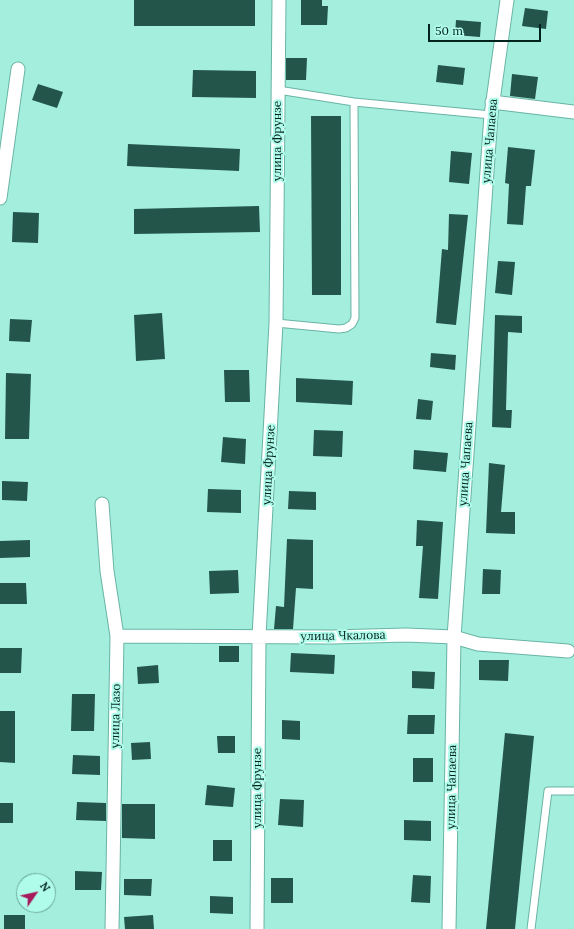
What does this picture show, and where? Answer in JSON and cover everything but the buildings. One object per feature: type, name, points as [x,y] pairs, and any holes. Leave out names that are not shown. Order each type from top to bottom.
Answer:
[{"type":"street","name":"улица Фрунзе","points":[[257,929],[259,636],[276,323],[279,0]]},
{"type":"street","name":"улица Чапаева","points":[[449,929],[454,637],[491,109],[507,0]]},
{"type":"street","points":[[0,198],[18,69]]},
{"type":"street","points":[[491,109],[574,112]]},
{"type":"street","name":"улица Лазо","points":[[102,504],[107,571],[117,636],[112,929]]},
{"type":"street","name":"улица Чкалова","points":[[117,636],[332,637],[406,635],[454,637],[478,644],[568,651]]},
{"type":"lane","points":[[278,90],[354,102],[491,109]]},
{"type":"lane","points":[[276,323],[338,329],[346,328],[352,324],[355,318],[354,102]]},
{"type":"lane","points":[[531,929],[548,790],[574,791]]}]
